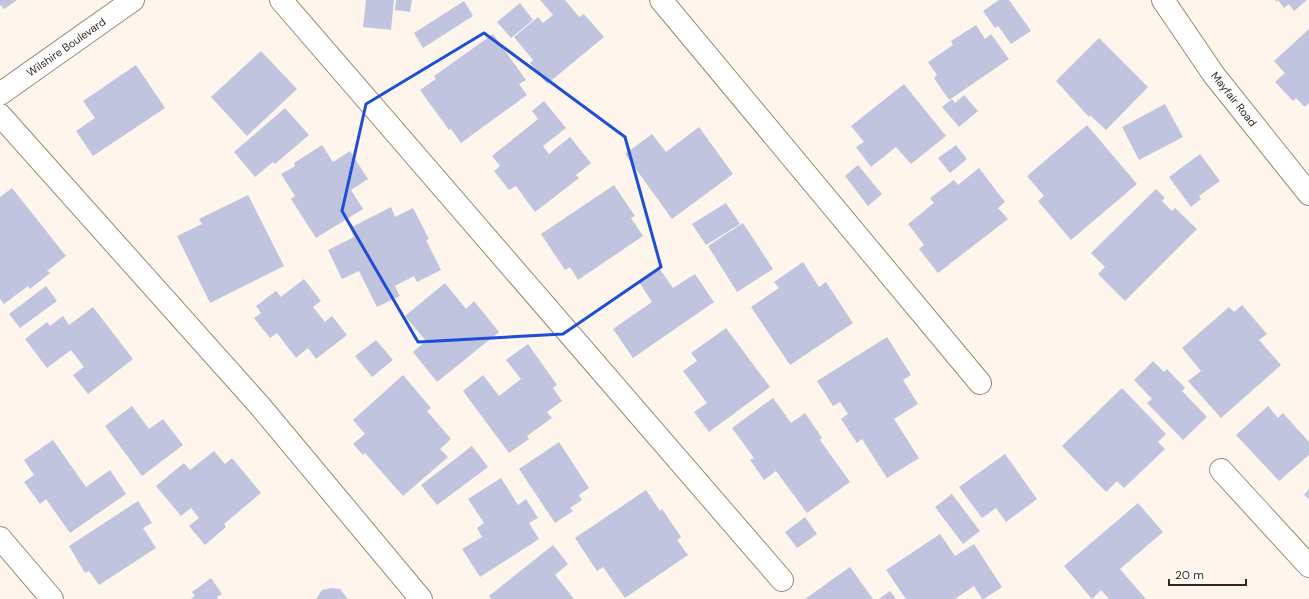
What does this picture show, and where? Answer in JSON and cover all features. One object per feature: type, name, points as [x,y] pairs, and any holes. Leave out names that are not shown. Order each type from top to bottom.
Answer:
[{"type":"street","name":"Wilshire Boulevard","points":[[0,94],[133,0]]},
{"type":"street","points":[[281,0],[782,580]]},
{"type":"street","points":[[661,0],[980,383]]},
{"type":"street","name":"Mayfair Road","points":[[1163,0],[1214,75],[1309,194]]},
{"type":"street","points":[[0,115],[260,406],[421,599]]},
{"type":"street","points":[[1221,470],[1309,566]]},
{"type":"street","points":[[0,538],[52,599]]},
{"type":"highlighted area","points":[[484,33],[625,137],[661,267],[563,334],[418,342],[342,211],[366,104]]},
{"type":"building","points":[[0,0],[17,0],[4,9],[1,5],[0,6]]},
{"type":"building","points":[[366,0],[394,0],[391,30],[363,27]]},
{"type":"building","points":[[396,0],[412,0],[410,12],[395,10]]},
{"type":"building","points":[[540,0],[565,0],[579,17],[584,14],[604,37],[547,84],[530,63],[533,60],[514,37],[538,17],[543,23],[553,15]]},
{"type":"building","points":[[999,0],[1009,0],[1031,31],[1011,44],[998,26],[995,28],[983,11]]},
{"type":"building","points":[[1278,0],[1307,0],[1294,11],[1289,4],[1284,8]]},
{"type":"building","points":[[464,1],[473,16],[423,48],[414,33]]},
{"type":"building","points":[[520,3],[533,20],[511,38],[497,22]]},
{"type":"building","points":[[976,25],[985,39],[991,34],[1009,59],[949,100],[934,78],[937,75],[928,62],[953,45],[951,41]]},
{"type":"building","points":[[1309,29],[1309,103],[1305,107],[1296,98],[1293,101],[1275,82],[1285,73],[1274,61]]},
{"type":"building","points":[[493,34],[526,80],[519,84],[527,95],[461,143],[451,129],[449,130],[420,90],[436,79],[434,76]]},
{"type":"building","points":[[1099,38],[1148,87],[1106,130],[1090,115],[1089,117],[1056,81]]},
{"type":"building","points":[[261,51],[297,89],[247,136],[211,97]]},
{"type":"building","points":[[136,65],[165,108],[93,156],[76,131],[95,118],[83,101]]},
{"type":"building","points":[[904,84],[946,136],[911,164],[896,147],[871,167],[856,147],[864,142],[851,126]]},
{"type":"building","points":[[964,95],[978,111],[959,127],[942,107],[952,99],[955,103]]},
{"type":"building","points":[[544,101],[566,128],[543,146],[549,154],[570,137],[591,163],[576,175],[579,178],[535,212],[516,186],[509,190],[494,171],[500,166],[492,156],[538,119],[532,111]]},
{"type":"building","points":[[1165,104],[1183,137],[1139,160],[1122,127]]},
{"type":"building","points":[[285,108],[309,135],[275,164],[273,162],[255,177],[234,152]]},
{"type":"building","points":[[1087,125],[1137,184],[1071,240],[1038,201],[1044,196],[1027,176]]},
{"type":"building","points":[[699,127],[733,174],[672,219],[625,154],[652,134],[666,152]]},
{"type":"building","points":[[322,145],[333,162],[350,151],[368,179],[351,190],[363,209],[316,238],[291,199],[295,196],[281,174],[295,166],[294,163]]},
{"type":"building","points":[[956,145],[967,159],[950,173],[938,158]]},
{"type":"building","points":[[1200,154],[1220,181],[1199,196],[1201,199],[1191,207],[1169,177]]},
{"type":"building","points":[[858,165],[882,194],[868,206],[845,176]]},
{"type":"building","points":[[979,168],[1005,202],[998,208],[1008,219],[938,273],[919,249],[924,245],[908,224],[934,203],[930,198],[954,180],[958,185]]},
{"type":"building","points":[[614,185],[635,216],[631,218],[643,236],[578,280],[570,267],[565,270],[541,234]]},
{"type":"building","points":[[12,188],[66,256],[47,271],[50,273],[30,289],[28,286],[4,304],[0,299],[0,197]]},
{"type":"building","points":[[1156,189],[1165,198],[1162,201],[1172,211],[1175,208],[1197,229],[1125,301],[1098,274],[1105,267],[1091,253]]},
{"type":"building","points":[[248,195],[284,266],[210,303],[177,236],[202,224],[199,219]]},
{"type":"building","points":[[726,203],[740,224],[706,245],[692,224]]},
{"type":"building","points":[[391,207],[395,217],[413,208],[429,239],[426,240],[441,270],[417,282],[414,276],[395,286],[400,296],[377,307],[359,271],[342,279],[328,250],[354,237],[350,228]]},
{"type":"building","points":[[743,223],[773,269],[737,292],[708,246]]},
{"type":"building","points":[[803,262],[819,287],[826,282],[853,323],[790,365],[751,307],[779,288],[774,282]]},
{"type":"building","points":[[659,268],[673,288],[695,274],[714,302],[633,358],[613,329],[652,302],[639,282]]},
{"type":"building","points":[[304,279],[321,301],[313,307],[325,322],[332,316],[347,335],[316,359],[308,348],[296,358],[277,333],[270,338],[254,318],[261,313],[256,306],[276,291],[281,297]]},
{"type":"building","points":[[445,283],[466,309],[474,301],[499,332],[437,382],[413,352],[426,341],[405,316]]},
{"type":"building","points":[[46,286],[57,301],[20,328],[9,314]]},
{"type":"building","points":[[1242,305],[1267,334],[1259,340],[1281,365],[1221,418],[1188,381],[1201,371],[1182,348],[1229,307],[1234,312]]},
{"type":"building","points":[[93,307],[133,359],[88,394],[73,375],[84,367],[71,350],[47,368],[25,339],[47,322],[50,326],[63,316],[69,325]]},
{"type":"building","points":[[726,328],[770,387],[709,432],[694,412],[707,403],[683,371],[697,361],[691,353]]},
{"type":"building","points":[[887,337],[911,375],[903,380],[918,404],[894,419],[919,458],[887,478],[862,439],[857,443],[841,419],[848,414],[840,402],[833,406],[817,381]]},
{"type":"building","points":[[376,340],[393,360],[372,377],[355,356]]},
{"type":"building","points":[[528,344],[557,385],[553,388],[562,401],[547,412],[552,418],[527,436],[529,439],[509,453],[463,391],[483,375],[499,396],[521,379],[506,360]]},
{"type":"building","points":[[1153,361],[1164,372],[1167,369],[1185,388],[1182,391],[1207,417],[1183,440],[1147,403],[1152,399],[1134,380]]},
{"type":"building","points":[[403,375],[431,408],[427,411],[451,439],[440,449],[448,457],[403,496],[365,453],[363,455],[353,444],[365,434],[353,420]]},
{"type":"building","points":[[1122,388],[1166,434],[1158,442],[1165,449],[1124,488],[1117,481],[1106,492],[1062,446]]},
{"type":"building","points":[[773,398],[791,423],[805,413],[822,438],[820,440],[850,482],[807,513],[776,471],[764,480],[750,460],[754,458],[732,428]]},
{"type":"building","points":[[132,406],[149,429],[163,419],[183,445],[142,476],[105,426]]},
{"type":"building","points":[[1268,406],[1278,418],[1283,413],[1309,442],[1309,455],[1279,481],[1236,435]]},
{"type":"building","points":[[53,440],[86,487],[110,470],[126,494],[70,533],[46,499],[40,504],[24,482],[34,475],[24,460]]},
{"type":"building","points":[[559,442],[589,488],[579,495],[582,500],[570,508],[573,511],[555,523],[519,469]]},
{"type":"building","points":[[472,446],[488,467],[437,505],[421,485]]},
{"type":"building","points":[[214,451],[225,464],[232,458],[261,493],[224,524],[226,527],[205,545],[189,526],[199,518],[191,508],[181,516],[156,486],[184,463],[190,470]]},
{"type":"building","points":[[1005,454],[1037,499],[1006,522],[996,508],[982,518],[959,487]]},
{"type":"building","points":[[501,478],[518,505],[526,499],[538,518],[529,523],[539,539],[480,577],[462,549],[482,537],[477,528],[484,523],[468,499]]},
{"type":"building","points":[[1309,489],[1309,499],[1304,495]]},
{"type":"building","points":[[646,490],[660,511],[662,509],[681,537],[677,540],[688,555],[625,598],[603,567],[597,571],[575,538]]},
{"type":"building","points":[[952,494],[980,531],[963,544],[935,507]]},
{"type":"building","points":[[138,501],[152,523],[143,528],[156,548],[99,585],[89,571],[85,573],[69,546]]},
{"type":"building","points":[[1138,503],[1163,532],[1120,569],[1146,599],[1109,599],[1101,590],[1092,599],[1064,566]]},
{"type":"building","points":[[805,517],[817,534],[797,548],[785,532]]},
{"type":"building","points":[[940,534],[955,556],[974,544],[1002,587],[984,599],[982,599],[974,586],[955,599],[906,599],[886,570]]},
{"type":"building","points":[[553,545],[568,564],[555,575],[574,599],[491,599],[489,596]]},
{"type":"building","points":[[850,567],[873,599],[805,599]]},
{"type":"building","points":[[211,578],[222,594],[217,597],[218,599],[191,599],[195,596],[192,592]]},
{"type":"building","points":[[331,588],[340,589],[348,599],[316,599],[322,590]]},
{"type":"building","points":[[890,591],[896,599],[879,599]]}]
